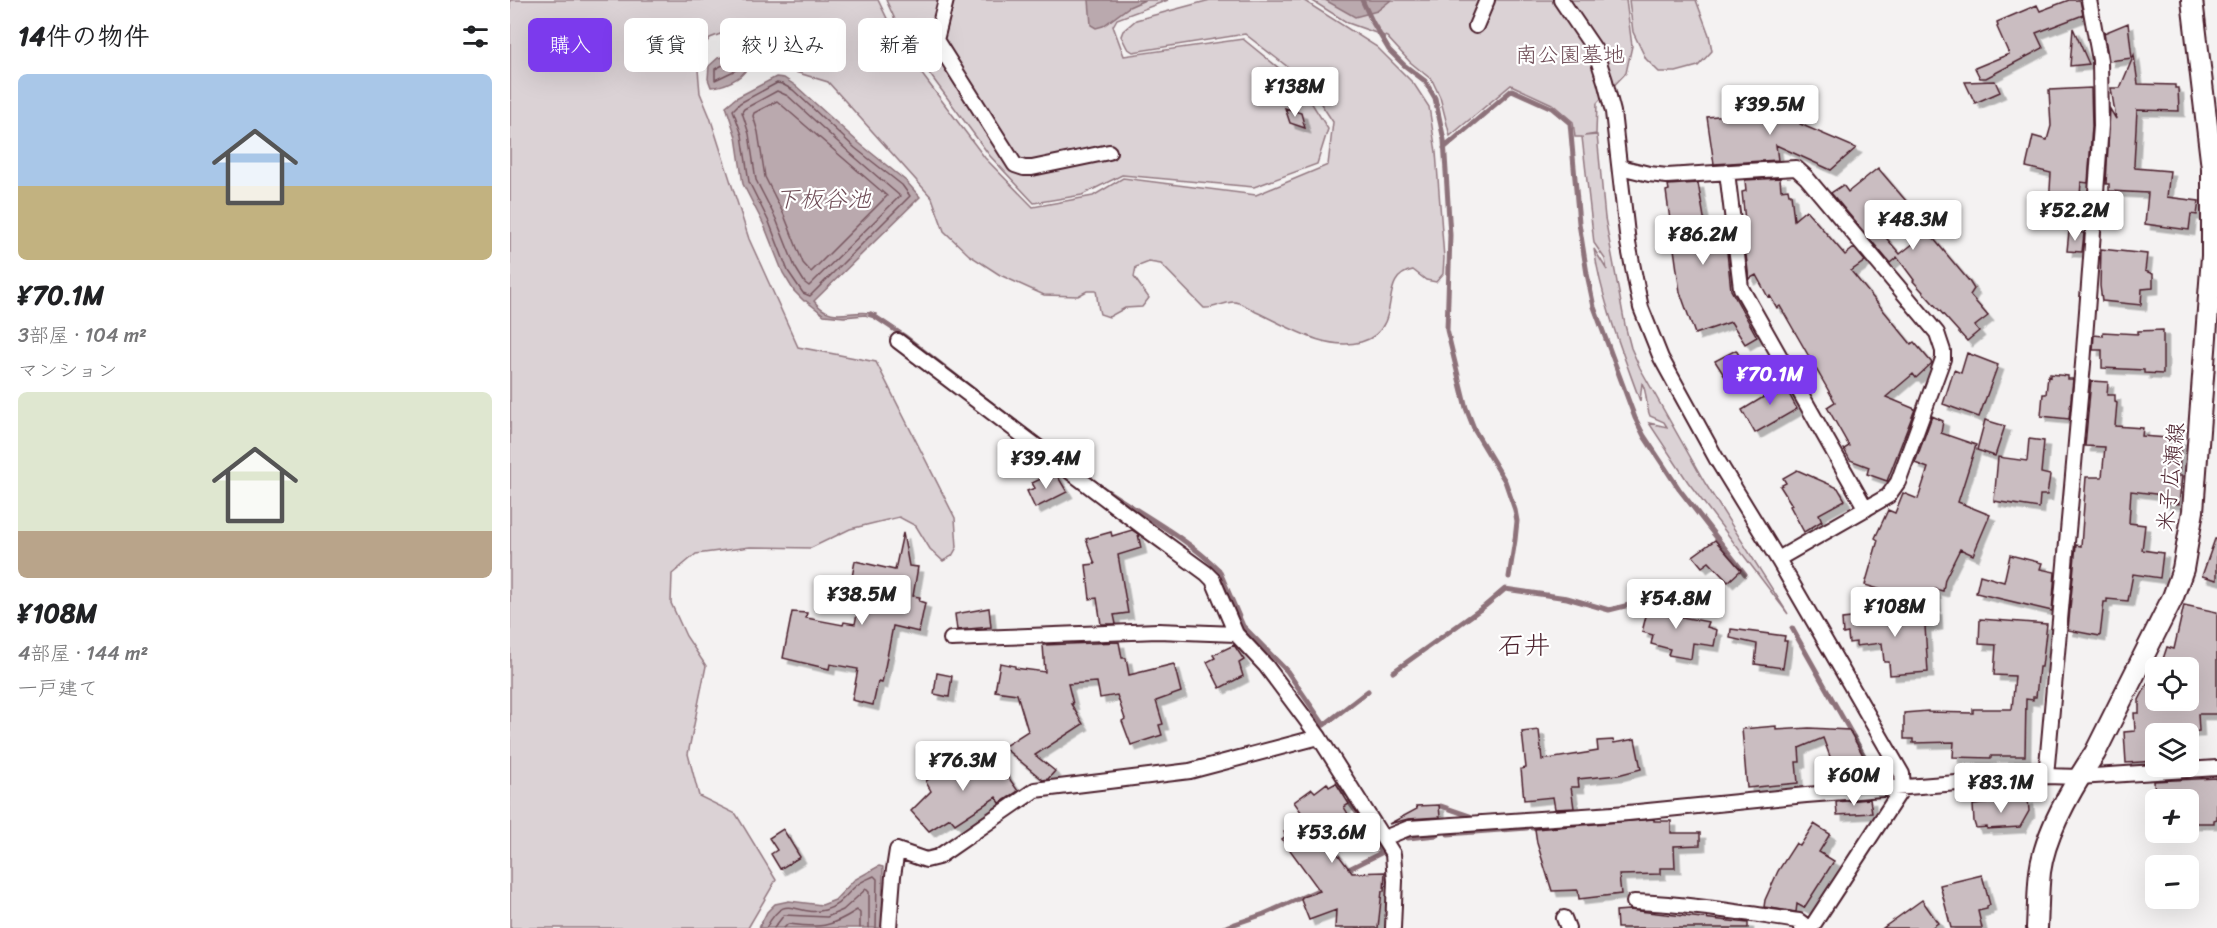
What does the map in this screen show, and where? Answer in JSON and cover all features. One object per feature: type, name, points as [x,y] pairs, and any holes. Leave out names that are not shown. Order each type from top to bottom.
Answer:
[{"type":"main road","name":"米子広瀬線","points":[[2037,928],[2040,870],[2054,824],[2094,753],[2162,620],[2183,569],[2193,512],[2215,256],[2212,168],[2192,0]]},
{"type":"street","points":[[946,0],[936,40],[1016,165],[1032,168],[1108,152]]},
{"type":"street","points":[[1476,26],[1487,0]]},
{"type":"street","points":[[1561,0],[1595,50],[1613,112],[1628,243],[1641,308],[1661,358],[1716,458],[1778,559],[1902,774],[1903,787],[1812,928]]},
{"type":"street","points":[[2046,776],[2083,364],[2101,126],[2102,82],[2090,0]]},
{"type":"street","points":[[1620,167],[1667,176],[1796,168],[1937,333],[1944,359],[1898,482],[1888,496],[1778,559]]},
{"type":"street","points":[[1727,172],[1741,288],[1866,509]]},
{"type":"street","points":[[898,341],[1143,528],[1206,573],[1212,580],[1236,634],[1266,666],[1319,736],[1393,854],[1395,881],[1393,928]]},
{"type":"street","points":[[951,639],[1158,631],[1236,634]]},
{"type":"street","points":[[889,928],[892,876],[897,850],[926,860],[938,857],[1035,790],[1190,771],[1319,736]]},
{"type":"street","points":[[1384,837],[1408,828],[1628,813],[2046,776],[2079,777],[2217,768]]},
{"type":"street","points":[[1634,902],[1725,909],[1799,921],[1803,924],[1802,928]]},
{"type":"green space","points":[[510,0],[878,0],[887,18],[858,18],[858,72],[920,72],[985,158],[1033,207],[1093,196],[1123,178],[1256,195],[1328,165],[1333,122],[1306,81],[1245,34],[1133,52],[1127,48],[1121,36],[1123,31],[1136,20],[1210,0],[1303,0],[1377,47],[1414,84],[1429,107],[1436,152],[1444,258],[1443,274],[1436,282],[1426,280],[1413,270],[1404,273],[1395,283],[1385,322],[1375,335],[1361,342],[1334,343],[1307,336],[1238,303],[1231,302],[1204,308],[1161,264],[1149,262],[1136,267],[1134,277],[1149,298],[1142,307],[1125,308],[1109,317],[1100,314],[1096,291],[1087,291],[1078,296],[1044,295],[1000,275],[969,255],[944,231],[932,198],[828,82],[795,72],[846,72],[846,18],[720,18],[720,34],[708,40],[708,18],[624,18],[624,72],[698,72],[700,93],[710,117],[749,239],[798,347],[876,362],[955,518],[957,547],[952,556],[943,561],[930,549],[916,526],[899,517],[850,529],[811,548],[750,547],[696,554],[672,574],[671,603],[686,636],[706,666],[688,754],[699,796],[736,814],[776,880],[748,928],[510,928]]},
{"type":"green space","points":[[886,0],[1168,0],[1117,19],[1113,26],[1124,56],[1243,39],[1301,86],[1328,129],[1317,164],[1254,187],[1122,175],[1082,195],[1034,203],[990,156],[928,72],[942,72],[942,18],[894,18]]},
{"type":"green space","name":"南公園墓地","points":[[1311,0],[1626,0],[1632,46],[1626,73],[1597,103],[1596,134],[1584,136],[1597,135],[1605,218],[1631,348],[1705,483],[1788,614],[1688,482],[1649,423],[1667,427],[1664,422],[1650,416],[1642,383],[1640,401],[1607,307],[1594,249],[1607,270],[1605,259],[1594,243],[1582,137],[1575,137],[1573,122],[1552,104],[1511,85],[1450,136],[1440,97],[1432,80],[1410,62],[1387,37],[1348,23]]},
{"type":"green space","points":[[1629,0],[1696,0],[1709,35],[1712,51],[1698,66],[1676,72],[1659,72],[1646,59],[1633,32]]},
{"type":"water","points":[[1089,0],[1145,0],[1129,7],[1103,26],[1096,28],[1091,25]]},
{"type":"water","points":[[1325,0],[1391,0],[1377,11],[1355,17]]},
{"type":"water","points":[[720,58],[720,72],[744,72],[731,82],[711,87],[708,79],[709,66]]},
{"type":"water","name":"下板谷池","points":[[776,77],[784,78],[796,86],[859,143],[906,181],[920,197],[814,301],[821,308],[835,314],[867,312],[876,314],[875,318],[865,315],[844,317],[824,315],[794,291],[783,273],[764,225],[743,184],[736,137],[726,106],[736,98]]},
{"type":"water","points":[[879,866],[883,867],[882,928],[759,928],[767,912],[775,904],[789,901],[822,905],[835,900],[854,880]]},
{"type":"building","points":[[2069,0],[2080,0],[2083,15],[2036,33],[2043,48],[1986,78],[1980,78],[1975,68],[2009,54],[1997,22],[2037,5],[2040,11]]},
{"type":"building","points":[[2128,23],[2132,58],[2109,61],[2104,33]]},
{"type":"building","points":[[2073,28],[2089,64],[2070,66]]},
{"type":"building","points":[[2134,55],[2138,84],[2175,85],[2175,88],[2178,88],[2179,111],[2137,110],[2134,165],[2135,168],[2170,171],[2167,197],[2199,201],[2197,215],[2191,214],[2189,230],[2145,224],[2148,193],[2109,191],[2109,184],[2106,184],[2110,109],[2116,119],[2111,88],[2120,88]]},
{"type":"building","points":[[1995,81],[2000,92],[1975,103],[1965,82]]},
{"type":"building","points":[[2091,88],[2092,126],[2088,183],[2081,182],[2078,224],[2048,222],[2051,173],[2026,167],[2033,136],[2047,140],[2051,126],[2049,90]]},
{"type":"building","points":[[1769,99],[1769,101],[1778,102],[1793,110],[1794,116],[1799,116],[1800,124],[1856,148],[1831,170],[1776,145],[1778,160],[1714,164],[1707,117],[1740,114],[1729,104]]},
{"type":"building","points":[[1285,108],[1301,113],[1305,128],[1290,123]]},
{"type":"building","points":[[1878,168],[1912,208],[1882,233],[1900,254],[1928,232],[1969,281],[1974,289],[1970,295],[1988,316],[1975,326],[1979,331],[1967,341],[1913,281],[1897,257],[1890,263],[1831,193],[1843,185],[1848,192]]},
{"type":"building","points":[[1780,178],[1781,190],[1788,189],[1791,194],[1794,220],[1806,210],[1845,255],[1854,248],[1865,261],[1851,271],[1911,344],[1914,342],[1932,363],[1916,378],[1913,374],[1886,397],[1915,409],[1887,481],[1867,474],[1869,467],[1850,460],[1844,449],[1849,446],[1827,407],[1835,402],[1780,306],[1777,308],[1770,296],[1768,297],[1756,275],[1749,279],[1743,231],[1746,231],[1742,192],[1746,191],[1745,180]]},
{"type":"building","points":[[1698,183],[1707,235],[1725,233],[1731,290],[1757,337],[1745,344],[1731,322],[1695,334],[1680,292],[1666,191],[1669,190],[1668,185]]},
{"type":"building","points":[[2069,231],[2084,233],[2082,252],[2067,251]]},
{"type":"building","points":[[2101,249],[2147,254],[2145,271],[2153,274],[2153,288],[2142,289],[2141,305],[2102,301]]},
{"type":"building","points":[[2163,330],[2163,374],[2144,373],[2144,370],[2102,368],[2102,350],[2093,350],[2094,335],[2103,336],[2103,332],[2138,334],[2138,331]]},
{"type":"building","points":[[1736,350],[1747,369],[1727,380],[1715,361]]},
{"type":"building","points":[[1967,353],[1998,365],[1979,417],[1943,404],[1954,370],[1961,373]]},
{"type":"building","points":[[2050,374],[2068,376],[2068,379],[2073,379],[2069,419],[2041,416],[2043,394],[2046,394]]},
{"type":"building","points":[[1780,377],[1797,409],[1755,433],[1742,410],[1767,395],[1762,386]]},
{"type":"building","points":[[2091,381],[2108,382],[2107,395],[2115,395],[2117,403],[2115,426],[2143,428],[2142,436],[2181,439],[2179,476],[2182,476],[2179,504],[2162,502],[2163,495],[2131,491],[2129,523],[2145,525],[2142,550],[2163,553],[2160,578],[2133,574],[2128,601],[2107,599],[2107,602],[2104,602],[2100,636],[2068,630],[2076,545],[2081,546],[2086,477],[2102,477],[2105,447],[2085,446]]},
{"type":"building","points":[[1932,416],[1943,421],[1941,433],[1976,445],[1958,502],[1990,515],[1973,555],[1960,549],[1945,579],[1943,591],[1935,589],[1936,606],[1865,585],[1878,540],[1875,538],[1888,510],[1895,513],[1903,493],[1918,499],[1928,468],[1915,463]]},
{"type":"building","points":[[1985,420],[2005,426],[1995,456],[1977,450]]},
{"type":"building","points":[[2029,439],[2044,441],[2041,473],[2050,475],[2047,495],[2040,495],[2039,508],[1994,501],[1998,457],[2027,461]]},
{"type":"building","points":[[1797,470],[1838,488],[1845,500],[1819,514],[1822,521],[1804,532],[1790,506],[1792,505],[1780,486],[1786,483],[1783,478]]},
{"type":"building","points":[[1055,472],[1067,492],[1035,508],[1027,491],[1035,488],[1032,483]]},
{"type":"building","points":[[1132,530],[1138,534],[1141,548],[1118,555],[1128,613],[1114,615],[1116,624],[1101,624],[1097,598],[1090,599],[1086,565],[1095,564],[1086,539],[1111,532],[1112,536]]},
{"type":"building","points":[[903,533],[909,566],[918,567],[913,596],[920,597],[919,601],[925,603],[919,632],[893,626],[882,683],[878,682],[873,705],[852,700],[858,669],[830,664],[829,669],[783,658],[792,612],[807,613],[806,618],[843,625],[844,622],[855,624],[862,590],[850,588],[855,561],[895,570]]},
{"type":"building","points":[[2215,539],[2217,539],[2217,580],[2202,576]]},
{"type":"building","points":[[1715,540],[1741,570],[1728,582],[1709,562],[1702,567],[1693,556]]},
{"type":"building","points":[[2010,555],[2042,563],[2040,569],[2055,572],[2052,611],[1976,593],[1980,575],[2004,582]]},
{"type":"building","points":[[1650,600],[1678,606],[1676,616],[1709,622],[1707,627],[1717,630],[1714,646],[1693,643],[1691,659],[1668,655],[1670,649],[1651,644],[1653,635],[1642,632]]},
{"type":"building","points":[[2184,605],[2217,612],[2217,714],[2198,714],[2199,723],[2145,723],[2145,762],[2126,763],[2124,732],[2135,731],[2134,713],[2139,713],[2139,700],[2145,688],[2145,711],[2199,711],[2199,657],[2164,657],[2167,647],[2174,649]]},
{"type":"building","points":[[989,608],[991,627],[957,630],[955,614]]},
{"type":"building","points":[[1936,609],[1937,624],[1925,626],[1928,672],[1890,675],[1889,662],[1884,662],[1882,643],[1856,646],[1856,642],[1849,643],[1848,633],[1843,634],[1842,619]]},
{"type":"building","points":[[1980,619],[2047,624],[2036,697],[2033,697],[2033,700],[2026,699],[2025,756],[1953,757],[1954,742],[1913,743],[1913,739],[1904,739],[1904,713],[1928,711],[1973,713],[1973,709],[2012,709],[2015,676],[1994,675],[1996,645],[1979,644]]},
{"type":"building","points":[[1731,629],[1785,636],[1784,641],[1787,641],[1783,668],[1755,664],[1757,644],[1730,638]]},
{"type":"building","points":[[1119,642],[1122,658],[1126,658],[1129,675],[1174,664],[1181,692],[1156,701],[1163,724],[1159,725],[1162,735],[1131,745],[1122,721],[1125,719],[1117,695],[1100,698],[1097,682],[1068,684],[1073,704],[1071,704],[1083,724],[1035,755],[1055,771],[1048,779],[1043,780],[1003,747],[1028,731],[1017,694],[995,691],[1000,663],[1015,666],[1015,668],[1045,672],[1043,645]]},
{"type":"building","points":[[1234,645],[1244,660],[1239,663],[1243,676],[1220,688],[1207,662],[1215,658],[1213,655]]},
{"type":"building","points":[[937,673],[952,676],[949,697],[934,694]]},
{"type":"building","points":[[1776,726],[1776,730],[1809,728],[1849,730],[1871,770],[1863,773],[1864,775],[1840,783],[1823,738],[1799,748],[1800,762],[1796,762],[1798,783],[1747,788],[1742,729]]},
{"type":"building","points":[[1539,730],[1542,760],[1598,751],[1597,741],[1613,740],[1614,743],[1635,739],[1641,769],[1618,775],[1578,779],[1579,787],[1571,787],[1574,808],[1555,809],[1553,797],[1524,800],[1521,769],[1526,768],[1522,732]]},
{"type":"building","points":[[990,751],[1018,791],[1000,803],[996,797],[955,824],[950,818],[929,831],[911,811],[931,791],[927,780],[953,764],[959,772]]},
{"type":"building","points":[[2217,778],[2217,819],[2214,823],[2199,823],[2199,789],[2154,789],[2154,781]]},
{"type":"building","points":[[1327,783],[1329,787],[1336,783],[1349,804],[1344,807],[1348,814],[1322,833],[1352,873],[1385,872],[1378,928],[1335,928],[1336,910],[1309,920],[1301,900],[1302,897],[1320,891],[1282,839],[1286,836],[1284,832],[1304,816],[1294,802],[1312,789],[1315,792]]},
{"type":"building","points":[[1870,799],[1872,813],[1837,815],[1836,802]]},
{"type":"building","points":[[2028,799],[2029,811],[2020,827],[1976,828],[1973,805]]},
{"type":"building","points":[[1439,805],[1440,817],[1408,819],[1389,824],[1417,809],[1416,806]]},
{"type":"building","points":[[1654,819],[1654,821],[1671,821],[1671,833],[1700,833],[1700,845],[1674,846],[1675,868],[1660,868],[1660,874],[1619,875],[1621,894],[1579,899],[1578,890],[1552,891],[1535,829]]},
{"type":"building","points":[[1814,824],[1830,834],[1819,852],[1834,861],[1804,908],[1797,904],[1796,912],[1764,907],[1778,871],[1796,843],[1800,846]]},
{"type":"building","points":[[783,829],[800,857],[780,869],[771,854],[777,850],[769,838]]},
{"type":"building","points":[[1982,875],[1990,905],[1987,909],[1978,911],[1982,928],[1951,928],[1940,885]]},
{"type":"building","points":[[1922,900],[1938,923],[1931,928],[1883,928]]},
{"type":"building","points":[[1629,910],[1748,923],[1748,928],[1617,928],[1616,911]]},
{"type":"waterway","points":[[1362,0],[1389,50],[1425,81],[1435,98],[1444,140],[1450,235],[1447,330],[1466,408],[1475,431],[1505,481],[1515,510],[1517,521],[1509,577]]},
{"type":"waterway","points":[[1444,148],[1512,90],[1552,108],[1570,123],[1579,223],[1594,307],[1635,418],[1644,436],[1679,489],[1745,574]]},
{"type":"waterway","points":[[871,314],[904,336],[1100,486],[1192,546],[1206,558],[1219,570],[1243,626],[1287,671],[1324,725],[1368,691]]},
{"type":"waterway","points":[[1393,672],[1505,589],[1567,598],[1609,610],[1653,599]]},
{"type":"waterway","points":[[1792,628],[1875,775]]},
{"type":"waterway","points":[[1338,782],[1345,794]]},
{"type":"waterway","points":[[1349,802],[1358,814]]},
{"type":"waterway","points":[[1441,806],[1470,816]]},
{"type":"waterway","points":[[1532,828],[1623,820]]},
{"type":"waterway","points":[[1343,872],[1381,853],[1366,828]]},
{"type":"waterway","points":[[1448,834],[1527,828]]},
{"type":"waterway","points":[[1408,838],[1437,835]]},
{"type":"waterway","points":[[1223,928],[1264,914],[1325,887]]},
{"type":"district","name":"石井","points":[[1524,645]]}]
